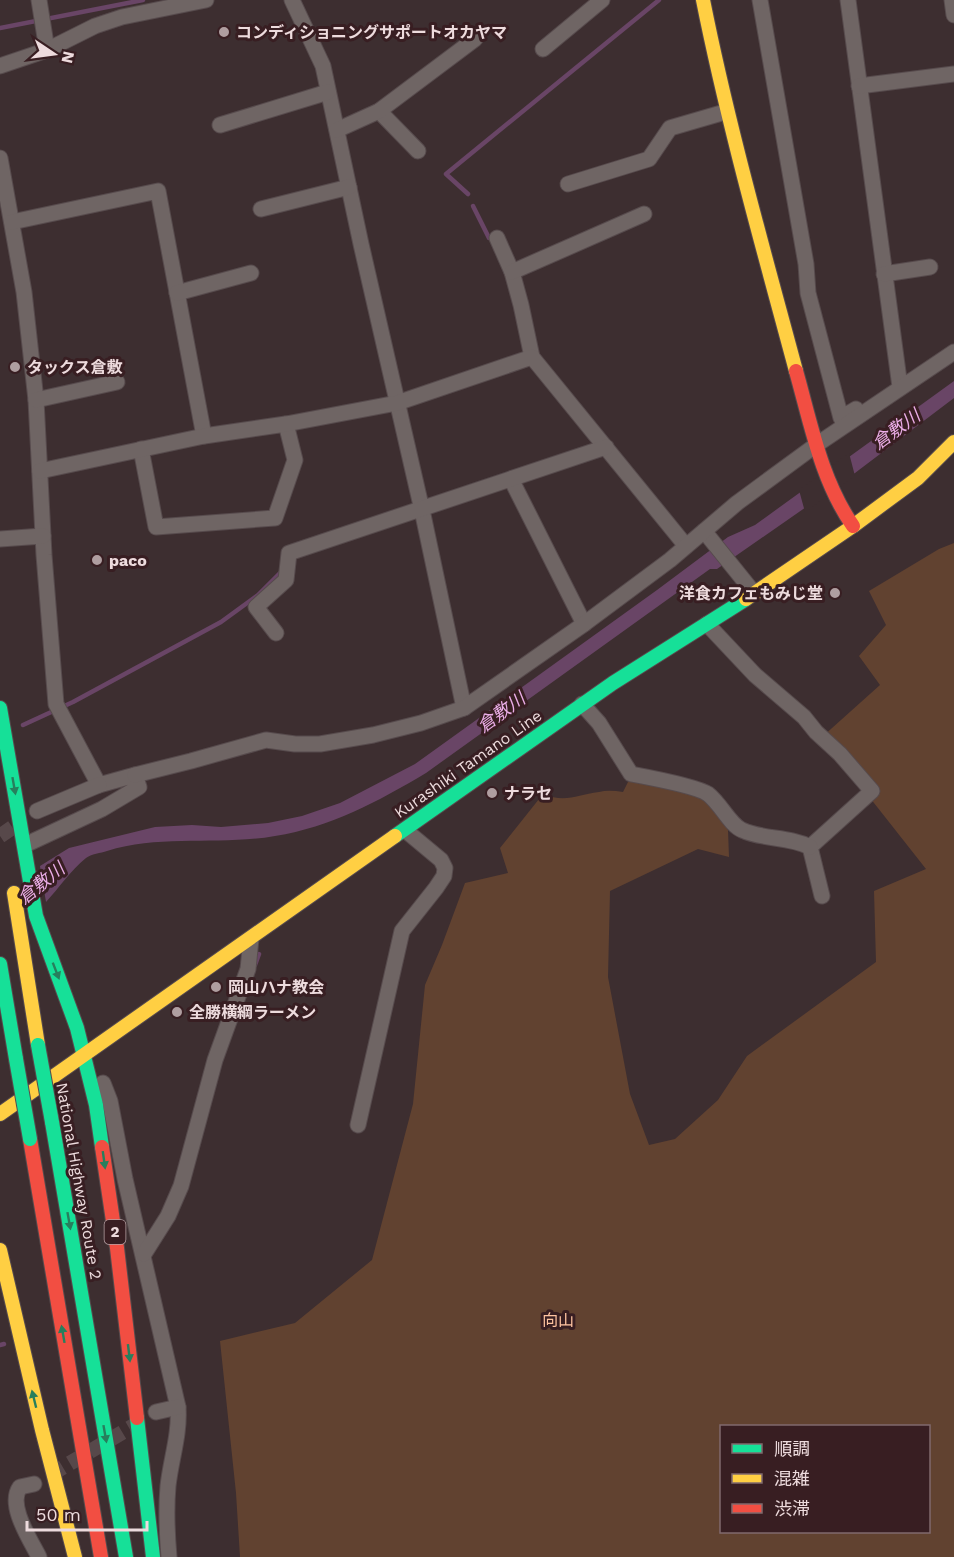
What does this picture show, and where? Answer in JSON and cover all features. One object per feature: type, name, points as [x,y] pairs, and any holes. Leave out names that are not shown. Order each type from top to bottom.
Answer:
[{"type":"main road","points":[[703,0],[725,112],[817,450],[839,506],[853,526]]},
{"type":"main road","name":"Kurashiki Tamano Line","points":[[0,1114],[582,704],[853,526],[918,478],[954,442]]},
{"type":"main road","name":"2","points":[[0,708],[36,916],[77,1028],[96,1105],[117,1248],[153,1557]]},
{"type":"main road","name":"National Highway Route 2","points":[[12,881],[126,1557]]},
{"type":"main road","points":[[0,964],[101,1557]]},
{"type":"main road","points":[[0,1250],[42,1430],[75,1557]]},
{"type":"street","points":[[0,66],[46,50],[95,26],[122,17],[206,0]]},
{"type":"street","points":[[292,0],[323,66],[464,708]]},
{"type":"street","points":[[543,50],[602,0]]},
{"type":"street","points":[[760,0],[806,264],[808,292],[841,418],[859,407],[862,414]]},
{"type":"street","points":[[848,0],[900,387]]},
{"type":"street","points":[[952,0],[954,15]]},
{"type":"street","points":[[40,12],[46,50]]},
{"type":"street","points":[[338,130],[379,111],[475,39]]},
{"type":"street","points":[[860,86],[954,74]]},
{"type":"street","points":[[220,125],[328,92]]},
{"type":"street","points":[[379,111],[418,152]]},
{"type":"street","points":[[568,184],[649,159],[669,128],[725,112]]},
{"type":"street","points":[[0,158],[24,292],[36,400],[43,536],[57,708],[99,785]]},
{"type":"street","points":[[261,209],[349,187]]},
{"type":"street","points":[[12,222],[158,191],[204,436]]},
{"type":"street","points":[[512,272],[644,214]]},
{"type":"street","points":[[497,238],[512,272],[532,357],[686,546]]},
{"type":"street","points":[[884,274],[930,267]]},
{"type":"street","points":[[177,293],[251,273]]},
{"type":"street","points":[[37,811],[99,785],[266,740],[307,745],[373,735],[421,723],[464,708],[584,624],[686,546],[707,535],[737,503],[817,450],[862,414],[954,352]]},
{"type":"street","points":[[40,471],[204,436],[286,424],[397,403],[532,357]]},
{"type":"street","points":[[36,400],[117,382]]},
{"type":"street","points":[[141,449],[156,527],[275,518],[295,460],[286,424]]},
{"type":"street","points":[[276,633],[256,607],[286,580],[289,553],[606,447]]},
{"type":"street","points":[[511,479],[584,624]]},
{"type":"street","points":[[707,535],[754,593]]},
{"type":"street","points":[[0,539],[43,536]]},
{"type":"street","points":[[706,624],[755,675],[804,717],[872,791],[810,847]]},
{"type":"street","points":[[582,704],[599,723],[632,774],[705,792],[721,806],[735,826],[744,831],[810,847]]},
{"type":"street","points":[[25,845],[102,808],[139,787],[135,775]]},
{"type":"street","points":[[358,1125],[402,931],[444,876],[445,868],[441,860],[405,830]]},
{"type":"street","points":[[810,847],[822,896]]},
{"type":"street","points":[[144,1254],[168,1216],[181,1186],[216,1060],[248,969],[251,939]]},
{"type":"street","points":[[85,1055],[101,1078],[110,1101],[125,1179],[178,1407],[179,1425],[168,1486],[169,1557]]},
{"type":"street","points":[[156,1412],[178,1407]]},
{"type":"street","points":[[34,1484],[20,1487],[15,1494],[14,1504],[39,1557]]},
{"type":"green space","name":"向山","points":[[954,543],[954,1557],[240,1557],[236,1493],[220,1341],[295,1323],[372,1260],[413,1104],[425,985],[465,883],[508,873],[500,848],[543,794],[558,798],[571,798],[605,791],[623,792],[628,782],[636,778],[703,794],[728,830],[729,857],[698,849],[610,891],[608,977],[630,1094],[649,1145],[675,1139],[718,1100],[747,1056],[876,962],[874,891],[926,869],[822,737],[880,685],[859,656],[886,625],[869,591],[939,549]]},
{"type":"water","name":"倉敷川","points":[[954,381],[954,398],[855,473],[717,569],[710,569],[408,784],[353,812],[296,832],[254,839],[149,843],[93,855],[75,868],[46,902],[40,866],[69,848],[155,827],[192,825],[221,827],[268,823],[302,816],[340,803],[415,764],[728,537],[755,525]]},
{"type":"pier","points":[[849,453],[855,476],[805,512],[799,490]]},
{"type":"waterway","points":[[0,28],[143,0]]},
{"type":"waterway","points":[[468,194],[446,174],[659,0]]},
{"type":"waterway","points":[[473,206],[489,238]]},
{"type":"waterway","points":[[23,725],[73,702],[221,622],[258,595],[281,572]]},
{"type":"waterway","points":[[255,965],[259,954]]},
{"type":"waterway","points":[[0,1345],[4,1344]]},
{"type":"tunnel","points":[[0,836],[22,821]]},
{"type":"tunnel","points":[[50,1475],[140,1422]]},
{"type":"traffic: fast","points":[[395,836],[613,683],[746,599]]},
{"type":"traffic: fast","points":[[0,708],[36,916],[77,1028],[96,1105],[102,1147]]},
{"type":"traffic: fast","points":[[0,964],[16,1059]]},
{"type":"traffic: fast","points":[[38,1045],[52,1122]]},
{"type":"traffic: fast","points":[[16,1059],[30,1139]]},
{"type":"traffic: fast","points":[[52,1122],[126,1557]]},
{"type":"traffic: fast","points":[[137,1418],[153,1557]]},
{"type":"traffic: slow","points":[[703,0],[735,140],[796,371]]},
{"type":"traffic: slow","points":[[746,599],[853,526],[918,478],[954,442]]},
{"type":"traffic: slow","points":[[0,1114],[395,836]]},
{"type":"traffic: slow","points":[[14,893],[38,1045]]},
{"type":"traffic: slow","points":[[0,1250],[42,1430],[75,1557]]},
{"type":"traffic: jam","points":[[796,371],[825,471],[853,526]]},
{"type":"traffic: jam","points":[[30,1139],[101,1557]]},
{"type":"traffic: jam","points":[[102,1147],[117,1248],[137,1418]]},
{"type":"place","name":"コンディショニングサポートオカヤマ","points":[[224,32]]},
{"type":"place","name":"タックス倉敷","points":[[15,367]]},
{"type":"place","name":"paco","points":[[97,560]]},
{"type":"place","name":"洋食カフェもみじ堂","points":[[835,593]]},
{"type":"place","name":"ナラセ","points":[[492,793]]},
{"type":"place","name":"岡山ハナ教会","points":[[216,987]]},
{"type":"place","name":"全勝横綱ラーメン","points":[[177,1012]]}]
